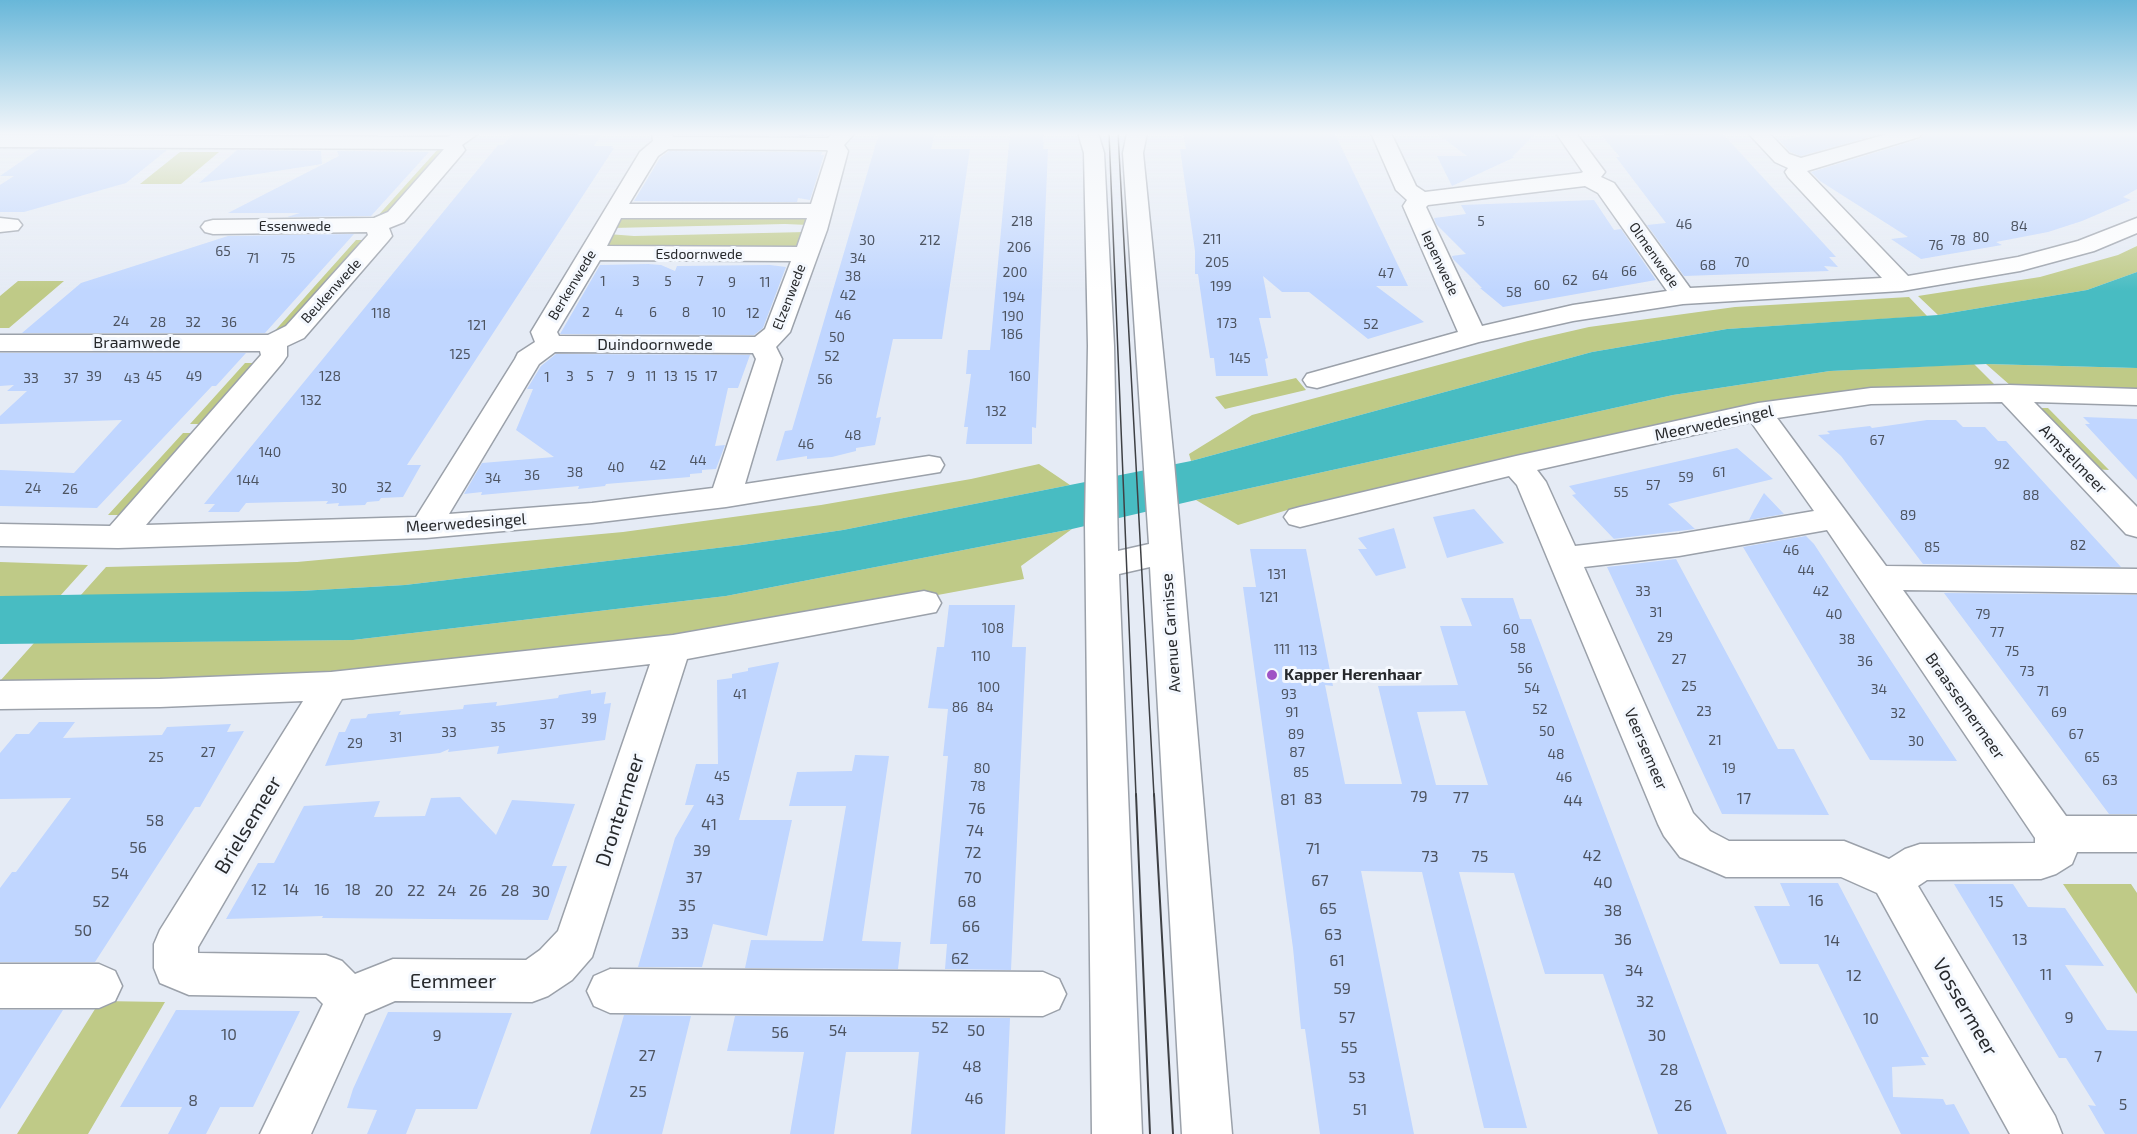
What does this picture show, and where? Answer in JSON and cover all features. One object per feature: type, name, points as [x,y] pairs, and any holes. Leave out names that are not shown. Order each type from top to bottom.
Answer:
[{"type":"street","points":[[377,225],[396,217],[423,186]]},
{"type":"street","name":"Berkenwede","points":[[426,527],[528,359],[549,344],[544,332],[630,186]]},
{"type":"street","name":"Elzenwede","points":[[726,496],[769,359],[762,345],[777,332],[827,186]]},
{"type":"street","points":[[1095,186],[1101,346],[1100,477],[1117,1134]]},
{"type":"street","name":"Avenue Carnisse","points":[[1136,186],[1159,462],[1207,1134]]},
{"type":"street","points":[[1405,186],[1407,190],[1421,200],[1533,186]]},
{"type":"street","name":"Olmenwede","points":[[1602,186],[1606,188],[1683,296]]},
{"type":"street","points":[[1809,186],[1902,284]]},
{"type":"street","name":"Iepenwede","points":[[1421,200],[1414,206],[1473,336]]},
{"type":"street","points":[[616,211],[819,211]]},
{"type":"street","name":"Essenwede","points":[[213,226],[377,225]]},
{"type":"street","name":"Beukenwede","points":[[273,343],[295,332],[380,236],[377,225]]},
{"type":"street","points":[[1317,380],[1473,336],[1573,313],[1683,296],[1902,284],[2020,264],[2086,246],[2137,225]]},
{"type":"street","name":"Esdoornwede","points":[[592,253],[805,254]]},
{"type":"street","name":"Braamwede","points":[[0,343],[273,343]]},
{"type":"street","points":[[118,537],[274,356],[273,343]]},
{"type":"street","name":"Duindoornwede","points":[[549,344],[762,345]]},
{"type":"street","name":"Meerwedesingel","points":[[1300,517],[1516,465],[1758,412],[1871,396],[2009,393],[2137,397]]},
{"type":"street","name":"Amstelmeer","points":[[2009,393],[2137,526]]},
{"type":"street","name":"Braassemermeer","points":[[1758,412],[1835,518],[2055,834]]},
{"type":"street","name":"Meerwedesingel","points":[[0,535],[118,537],[426,527],[592,513],[726,496],[929,465]]},
{"type":"street","name":"Veersemeer","points":[[1516,465],[1531,482],[1566,558],[1678,824],[1695,844],[1726,859],[1844,860],[1893,880]]},
{"type":"street","points":[[1566,558],[1679,545],[1835,518]]},
{"type":"street","points":[[1103,567],[1165,552]]},
{"type":"street","points":[[1875,578],[2137,581]]},
{"type":"street","points":[[0,695],[160,693],[331,686],[673,648],[924,603]]},
{"type":"street","name":"Drontermeer","points":[[556,965],[576,943],[673,648]]},
{"type":"street","name":"Brielsemeer","points":[[331,686],[176,944],[176,968],[189,974],[326,976],[349,999]]},
{"type":"street","points":[[1893,880],[1920,862],[2041,861],[2057,851],[2055,834],[2137,834]]},
{"type":"street","name":"Vossermeer","points":[[1893,880],[2037,1134]]},
{"type":"street","name":"Eemmeer","points":[[349,999],[393,980],[532,981],[556,965]]},
{"type":"street","points":[[0,986],[99,986]]},
{"type":"street","points":[[610,992],[1043,994]]},
{"type":"street","points":[[285,1134],[349,999]]},
{"type":"green space","points":[[405,186],[416,186],[392,216],[375,219]]},
{"type":"green space","points":[[802,215],[809,218],[809,225],[612,228],[620,217]]},
{"type":"green space","points":[[806,232],[798,247],[791,249],[608,248],[604,241],[608,234],[634,236]]},
{"type":"green space","points":[[356,240],[370,240],[291,329],[271,335]]},
{"type":"green space","points":[[2137,246],[2137,272],[2087,290],[1938,315],[1918,296],[2040,277],[2118,255]]},
{"type":"green space","points":[[18,281],[64,281],[9,328],[0,328],[0,296]]},
{"type":"green space","points":[[1909,297],[1927,316],[1727,329],[1592,352],[1191,461],[1189,454],[1252,415],[1528,341],[1589,327],[1735,307]]},
{"type":"green space","points":[[245,363],[262,363],[208,424],[190,424]]},
{"type":"green space","points":[[1974,364],[1995,385],[1863,390],[1759,405],[1307,504],[1238,525],[1196,500],[1673,395],[1830,371]]},
{"type":"green space","points":[[1986,364],[2137,368],[2137,393],[2011,386]]},
{"type":"green space","points":[[1296,378],[1306,390],[1225,409],[1215,397]]},
{"type":"green space","points":[[2032,408],[2048,408],[2109,470],[2092,469]]},
{"type":"green space","points":[[183,433],[200,433],[127,515],[108,515]]},
{"type":"green space","points":[[1039,464],[1070,485],[843,530],[742,545],[405,585],[300,591],[80,596],[106,567],[297,562],[623,532],[821,505],[971,479]]},
{"type":"green space","points":[[1072,529],[1021,566],[1024,579],[749,630],[339,677],[0,681],[34,643],[353,640],[726,596]]},
{"type":"green space","points":[[0,562],[88,565],[60,596],[0,596]]},
{"type":"green space","points":[[2063,884],[2131,884],[2137,893],[2137,994]]},
{"type":"green space","points":[[100,1001],[165,1002],[88,1134],[17,1134]]},
{"type":"water","points":[[2137,272],[2137,368],[1986,364],[1830,371],[1673,395],[1072,529],[726,596],[353,640],[0,644],[0,596],[300,591],[405,585],[742,545],[843,530],[1191,461],[1592,352],[1727,329],[1938,315],[2087,290]]},
{"type":"building","points":[[0,186],[116,186],[24,212],[0,212]]},
{"type":"building","points":[[281,186],[398,186],[371,216],[287,217],[300,213],[228,213]]},
{"type":"building","points":[[464,186],[589,186],[407,465],[421,465],[403,497],[381,498],[379,501],[367,502],[365,505],[338,506],[339,503],[326,504],[328,501],[246,503],[239,512],[208,512],[215,504],[204,504]]},
{"type":"building","points":[[643,186],[814,186],[810,200],[798,198],[797,202],[634,201]]},
{"type":"building","points":[[863,186],[965,186],[942,339],[893,339],[876,418],[881,417],[875,445],[856,448],[856,451],[832,457],[807,459],[807,456],[776,461],[785,431],[792,430]]},
{"type":"building","points":[[1005,186],[1046,186],[1036,428],[1032,427],[1032,444],[966,444],[968,427],[964,427],[971,374],[966,374],[968,350],[990,350]]},
{"type":"building","points":[[1185,186],[1360,186],[1408,286],[1376,286],[1424,322],[1368,339],[1309,292],[1282,292],[1263,276],[1271,318],[1259,318],[1268,358],[1265,359],[1268,376],[1216,376],[1214,358],[1210,358],[1198,274],[1195,274],[1195,251]]},
{"type":"building","points":[[1638,186],[1771,186],[1836,257],[1829,257],[1838,267],[1824,266],[1829,271],[1684,276],[1647,225],[1666,223]]},
{"type":"building","points":[[1828,186],[2137,186],[2137,189],[2123,197],[2131,200],[2082,221],[2048,232],[1996,242],[2002,245],[1921,259],[1891,239],[1908,237]]},
{"type":"building","points":[[1594,200],[1614,230],[1621,229],[1656,280],[1503,307],[1480,288],[1482,288],[1453,259],[1452,256],[1466,254],[1436,224],[1434,218],[1466,214],[1461,205]]},
{"type":"building","points":[[354,234],[265,333],[22,333],[81,283],[228,236]]},
{"type":"building","points":[[600,265],[661,265],[675,271],[677,266],[770,265],[786,267],[763,328],[754,335],[560,334]]},
{"type":"building","points":[[0,353],[246,353],[97,508],[0,506],[0,470],[74,473],[122,420],[0,424],[0,416],[27,391],[7,391],[14,385],[0,386]]},
{"type":"building","points":[[556,354],[750,355],[738,388],[728,388],[715,446],[725,445],[716,469],[702,470],[702,473],[690,474],[690,477],[606,484],[578,489],[579,486],[481,495],[482,492],[464,494],[482,463],[554,457],[516,430],[533,389],[527,389],[541,366]]},
{"type":"building","points":[[2083,417],[2137,419],[2137,480],[2085,424],[2090,424]]},
{"type":"building","points":[[1927,420],[1956,420],[1963,427],[1985,427],[1998,441],[2006,441],[2121,567],[1923,564],[1841,456],[1818,435],[1830,434],[1827,431],[1870,426],[1872,428]]},
{"type":"building","points":[[1737,448],[1773,479],[1668,504],[1695,529],[1614,539],[1572,495],[1576,494],[1569,486]]},
{"type":"building","points":[[1764,493],[1784,514],[1749,520],[1754,510]]},
{"type":"building","points":[[1474,509],[1504,543],[1447,558],[1433,517]]},
{"type":"building","points":[[1394,528],[1406,568],[1376,576],[1358,549],[1367,549],[1358,538]]},
{"type":"building","points":[[1806,536],[1814,544],[1957,761],[1870,760],[1743,547]]},
{"type":"building","points":[[1250,549],[1306,549],[1333,686],[1325,685],[1345,784],[1402,784],[1378,686],[1458,685],[1440,626],[1472,626],[1461,598],[1513,598],[1520,619],[1531,619],[1727,1134],[1658,1134],[1603,974],[1545,974],[1514,873],[1459,872],[1527,1128],[1484,1128],[1422,872],[1361,871],[1414,1134],[1320,1134],[1305,1029],[1301,1029],[1293,948],[1243,587],[1256,587]],"holes":[[[1465,711],[1488,785],[1436,785],[1417,712]]]},
{"type":"building","points":[[1676,559],[1778,749],[1794,749],[1829,815],[1722,814],[1607,567]]},
{"type":"building","points":[[1944,593],[2137,595],[2137,814],[2109,814]]},
{"type":"building","points":[[949,605],[1015,605],[1012,647],[1026,647],[1011,970],[945,969],[947,944],[930,944],[948,756],[943,756],[948,709],[928,708],[937,647],[944,647]]},
{"type":"building","points":[[779,662],[739,820],[792,820],[767,936],[713,924],[702,967],[638,967],[675,838],[694,805],[685,805],[696,764],[718,764],[717,680],[732,678],[732,674],[748,671],[748,668]]},
{"type":"building","points":[[591,690],[591,694],[606,692],[604,704],[611,703],[605,740],[497,754],[499,746],[448,752],[449,749],[440,753],[325,766],[339,732],[345,732],[351,719],[366,718],[368,714],[401,711],[399,715],[463,709],[464,705],[497,702],[496,706],[558,698],[559,695]]},
{"type":"building","points":[[39,722],[75,722],[63,738],[162,735],[167,727],[231,724],[227,732],[244,731],[200,807],[195,807],[95,962],[0,962],[0,888],[12,872],[16,872],[71,798],[0,799],[0,753],[16,734],[29,734]]},
{"type":"building","points":[[855,755],[889,756],[862,941],[901,942],[898,969],[745,968],[751,940],[823,941],[846,806],[789,806],[797,772],[852,771]]},
{"type":"building","points":[[460,797],[496,835],[512,800],[575,804],[552,866],[567,866],[548,920],[322,918],[323,916],[226,919],[258,863],[274,863],[304,806],[380,801],[374,817],[425,816],[431,798]]},
{"type":"building","points":[[1780,883],[1838,883],[1929,1057],[1921,1057],[1926,1065],[1892,1067],[1893,1097],[1943,1099],[1946,1105],[1954,1104],[1970,1134],[1901,1134],[1818,964],[1780,964],[1754,906],[1790,906]]},
{"type":"building","points":[[1954,884],[2013,884],[2028,907],[2065,908],[2104,966],[2065,965],[2107,1030],[2137,1031],[2137,1134],[2105,1134],[2088,1105],[2096,1106],[2066,1058],[2059,1058]]},
{"type":"building","points":[[0,1010],[63,1010],[0,1109]]},
{"type":"building","points":[[176,1010],[300,1011],[253,1107],[220,1107],[206,1134],[168,1134],[182,1107],[120,1107]]},
{"type":"building","points":[[388,1012],[512,1013],[477,1109],[416,1109],[406,1134],[367,1134],[377,1110],[347,1108],[353,1089]]},
{"type":"building","points":[[624,1015],[691,1016],[662,1134],[590,1134]]},
{"type":"building","points":[[735,1016],[1010,1018],[1005,1134],[911,1134],[919,1052],[846,1052],[834,1134],[790,1134],[804,1052],[727,1051]]},
{"type":"tram line","points":[[1111,186],[1136,796]]},
{"type":"tram line","points":[[1121,186],[1154,796]]},
{"type":"tram line","points":[[1136,794],[1150,1134]]},
{"type":"tram line","points":[[1154,794],[1173,1134]]},
{"type":"place","name":"Kapper Herenhaar","points":[[1272,675]]}]
